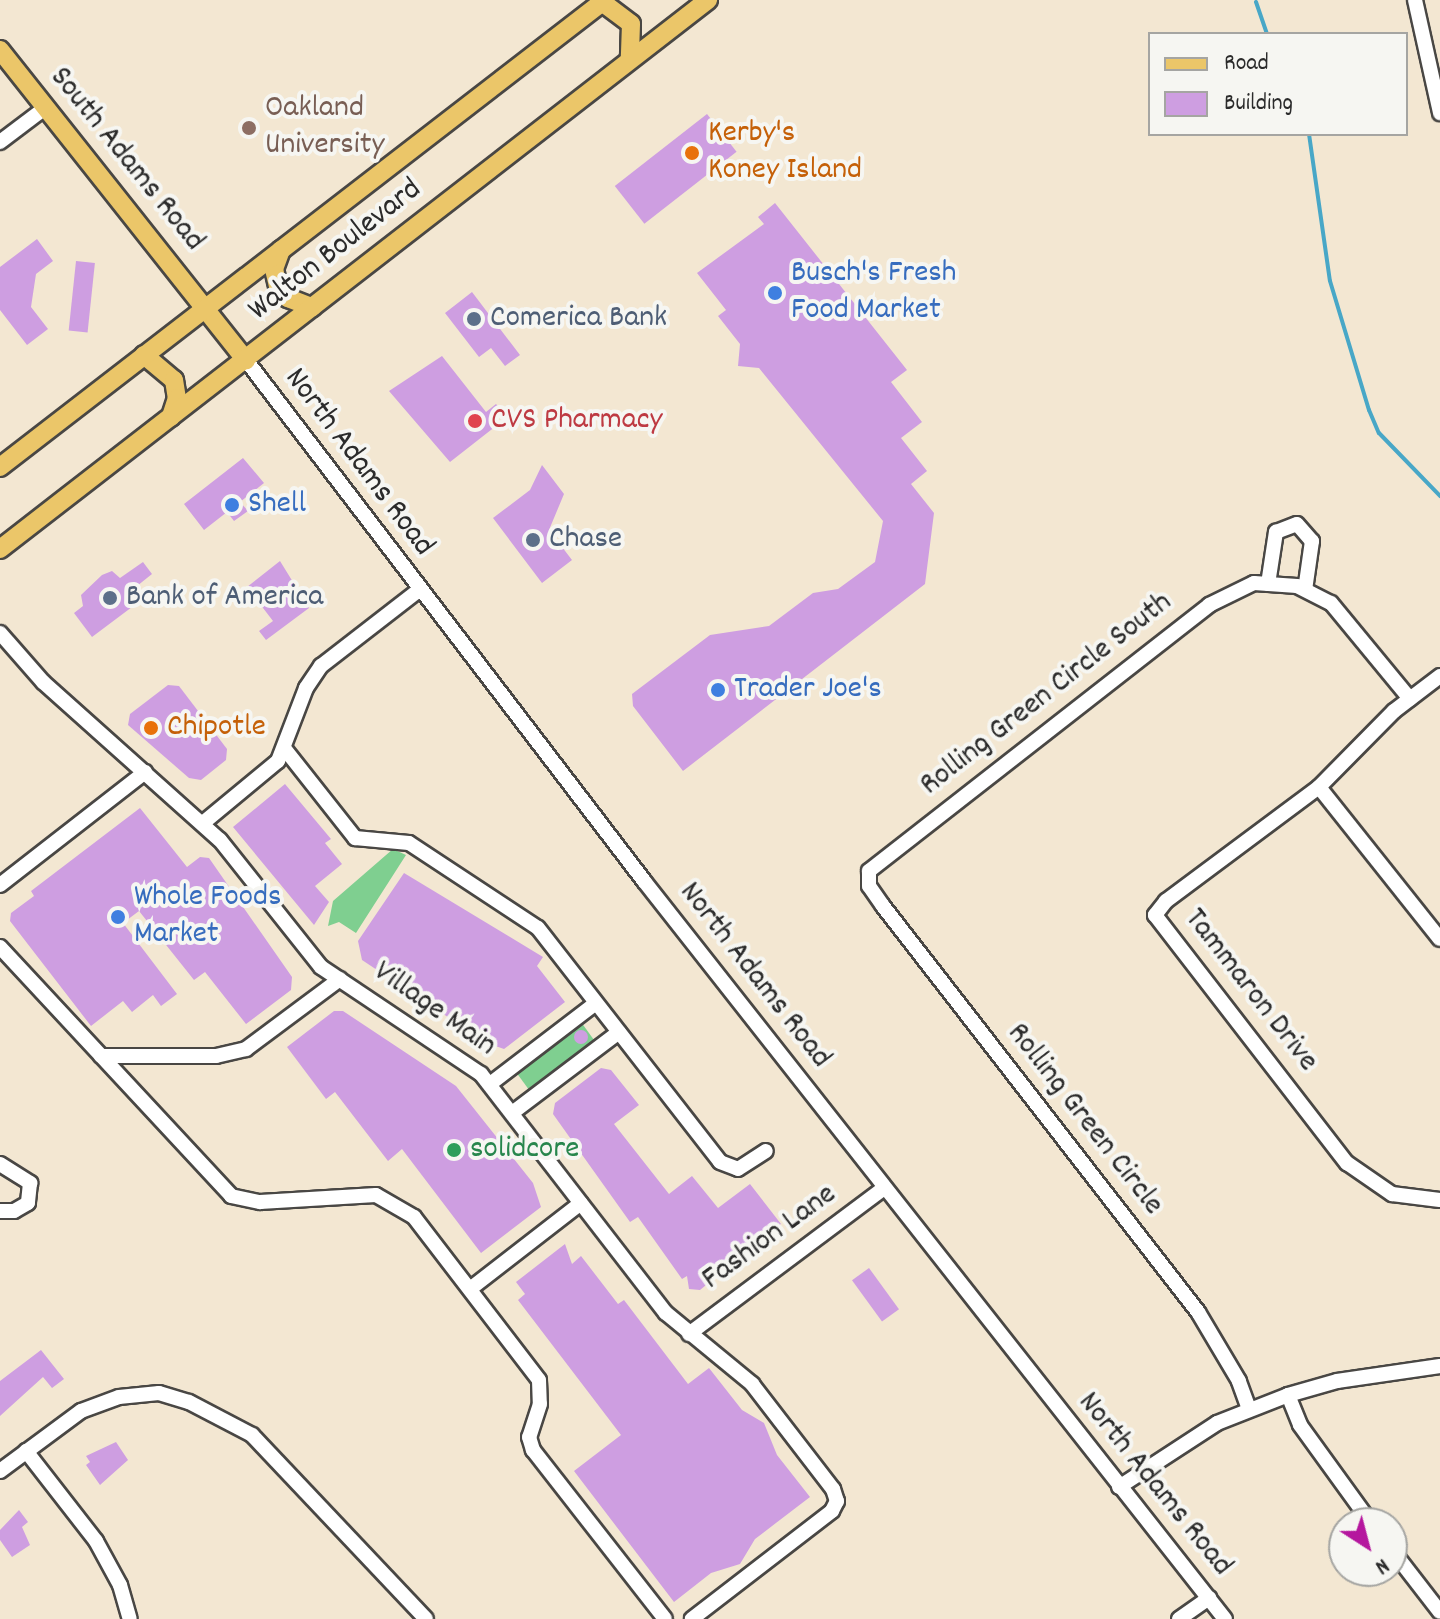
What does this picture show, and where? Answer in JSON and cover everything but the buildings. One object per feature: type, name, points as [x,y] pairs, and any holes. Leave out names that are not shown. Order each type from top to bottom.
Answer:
[{"type":"main road","name":"Walton Boulevard","points":[[0,549],[708,0]]},
{"type":"main road","name":"Walton Boulevard","points":[[0,467],[604,1]]},
{"type":"main road","points":[[604,1],[631,24],[630,59]]},
{"type":"main road","name":"South Adams Road","points":[[0,50],[246,360]]},
{"type":"main road","points":[[281,250],[274,269],[278,287],[288,298],[312,307]]},
{"type":"main road","points":[[144,355],[174,380],[177,398],[171,417]]},
{"type":"street","points":[[1415,0],[1440,113]]},
{"type":"street","points":[[0,142],[45,108]]},
{"type":"street","name":"North Adams Road","points":[[246,360],[419,590],[884,1188],[1225,1619]]},
{"type":"street","points":[[1268,584],[1276,532],[1297,524],[1312,541],[1305,590]]},
{"type":"street","name":"Rolling Green Circle South","points":[[869,871],[1209,605],[1242,587],[1268,584],[1305,590],[1331,603],[1410,699]]},
{"type":"street","points":[[203,823],[272,769],[284,748],[306,688],[321,666],[419,590]]},
{"type":"street","name":"Village Main","points":[[0,633],[43,682],[203,823],[308,955],[477,1069],[666,1313],[752,1384],[837,1501],[827,1515],[692,1619]]},
{"type":"street","name":"Tammaron Drive","points":[[1440,676],[1410,699],[1319,787],[1166,901],[1155,915],[1347,1163],[1392,1194],[1440,1200]]},
{"type":"street","points":[[284,748],[355,838],[409,843],[521,915],[546,936],[720,1162],[738,1169],[766,1151]]},
{"type":"street","points":[[0,885],[145,772]]},
{"type":"street","points":[[1319,787],[1440,939]]},
{"type":"street","name":"Rolling Green Circle","points":[[869,871],[869,886],[883,906],[1198,1312],[1239,1381],[1249,1409]]},
{"type":"street","points":[[0,947],[231,1196],[251,1202],[351,1193],[387,1199],[421,1225],[539,1380],[540,1404],[529,1437],[533,1450],[665,1619]]},
{"type":"street","points":[[101,1056],[216,1056],[246,1049],[340,979]]},
{"type":"street","points":[[490,1084],[596,1003]]},
{"type":"street","points":[[512,1113],[619,1032]]},
{"type":"street","points":[[0,1164],[30,1183],[28,1203],[14,1211],[0,1211]]},
{"type":"street","name":"Fashion Lane","points":[[689,1334],[884,1188]]},
{"type":"street","points":[[470,1289],[581,1203]]},
{"type":"street","points":[[1119,1487],[1217,1423],[1249,1409],[1337,1381],[1440,1366]]},
{"type":"street","points":[[0,1471],[81,1411],[119,1397],[159,1393],[189,1402],[252,1435],[426,1619]]},
{"type":"street","points":[[1288,1395],[1315,1448],[1359,1507]]},
{"type":"street","points":[[26,1451],[96,1541],[120,1585],[130,1619]]},
{"type":"street","points":[[1408,1571],[1440,1612]]},
{"type":"street","points":[[1179,1619],[1209,1598]]},
{"type":"green space","points":[[393,849],[406,855],[356,933],[339,922],[328,926],[333,901]]},
{"type":"green space","points":[[581,1022],[595,1041],[529,1090],[515,1070]]},
{"type":"waterway","points":[[1256,2],[1266,32]]},
{"type":"waterway","points":[[1309,136],[1330,281],[1369,410],[1379,433],[1440,496]]},
{"type":"place","name":"Oakland University","points":[[249,128]]},
{"type":"place","name":"Kerby's Koney Island","points":[[692,153]]},
{"type":"place","name":"Busch's Fresh Food Market","points":[[775,293]]},
{"type":"place","name":"Comerica Bank","points":[[474,319]]},
{"type":"place","name":"CVS Pharmacy","points":[[475,421]]},
{"type":"place","name":"Shell","points":[[232,505]]},
{"type":"place","name":"Chase","points":[[533,540]]},
{"type":"place","name":"Bank of America","points":[[110,598]]},
{"type":"place","name":"Trader Joe's","points":[[718,690]]},
{"type":"place","name":"Chipotle","points":[[151,728]]},
{"type":"place","name":"Whole Foods Market","points":[[118,917]]},
{"type":"place","name":"solidcore","points":[[454,1150]]}]
